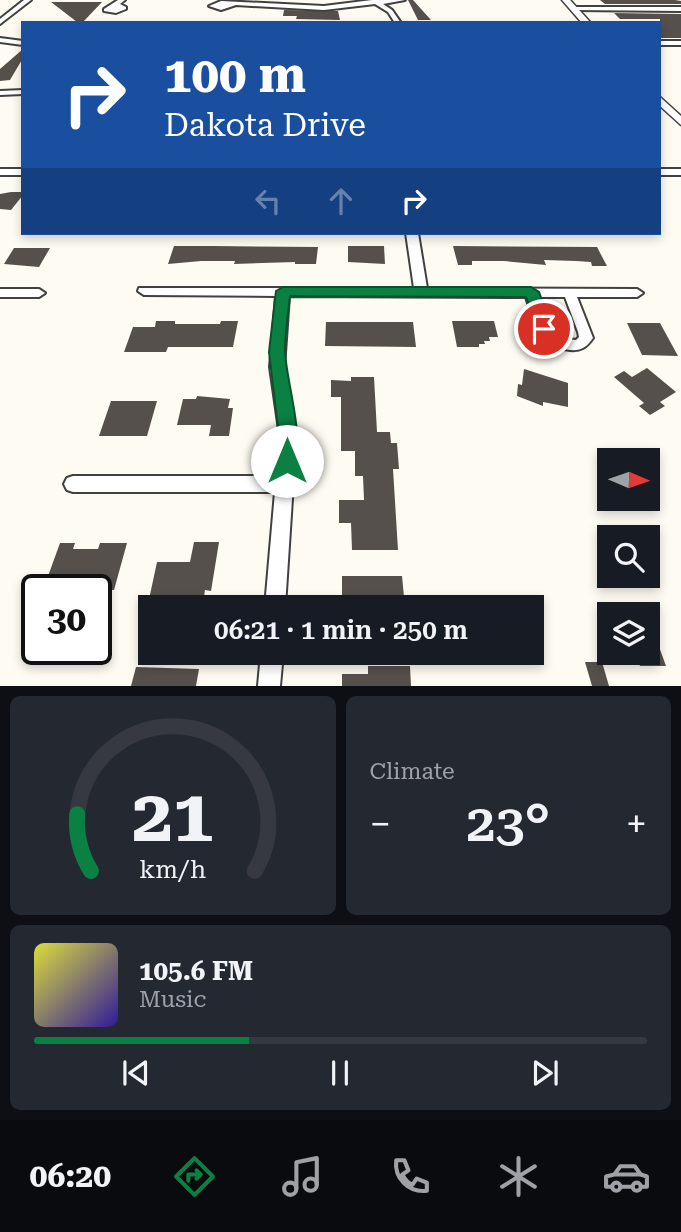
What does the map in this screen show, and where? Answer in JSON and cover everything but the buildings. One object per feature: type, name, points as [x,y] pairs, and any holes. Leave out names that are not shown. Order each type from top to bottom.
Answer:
[{"type":"street","points":[[0,22],[28,0]]},
{"type":"street","points":[[233,5],[324,8],[402,0]]},
{"type":"street","points":[[566,0],[585,21]]},
{"type":"street","points":[[376,2],[390,11],[397,21]]},
{"type":"street","points":[[574,9],[681,9]]},
{"type":"street","points":[[0,40],[21,43]]},
{"type":"street","points":[[0,48],[11,42]]},
{"type":"street","points":[[661,43],[681,43]]},
{"type":"street","points":[[0,93],[21,92]]},
{"type":"street","points":[[661,101],[681,122]]},
{"type":"street","points":[[0,172],[21,172]]},
{"type":"street","points":[[661,172],[681,172]]},
{"type":"street","points":[[412,235],[421,292]]},
{"type":"street","points":[[144,291],[637,293]]},
{"type":"street","points":[[276,595],[288,437],[277,352],[283,291]]},
{"type":"street","points":[[531,292],[544,329],[551,339],[564,345],[579,345],[586,338],[585,332],[569,292]]},
{"type":"street","points":[[0,293],[39,293]]},
{"type":"street","points":[[73,484],[285,484]]},
{"type":"street","points":[[269,686],[271,665]]},
{"type":"route","points":[[287,461],[287,427],[277,367],[283,291],[531,292],[544,329]]}]
